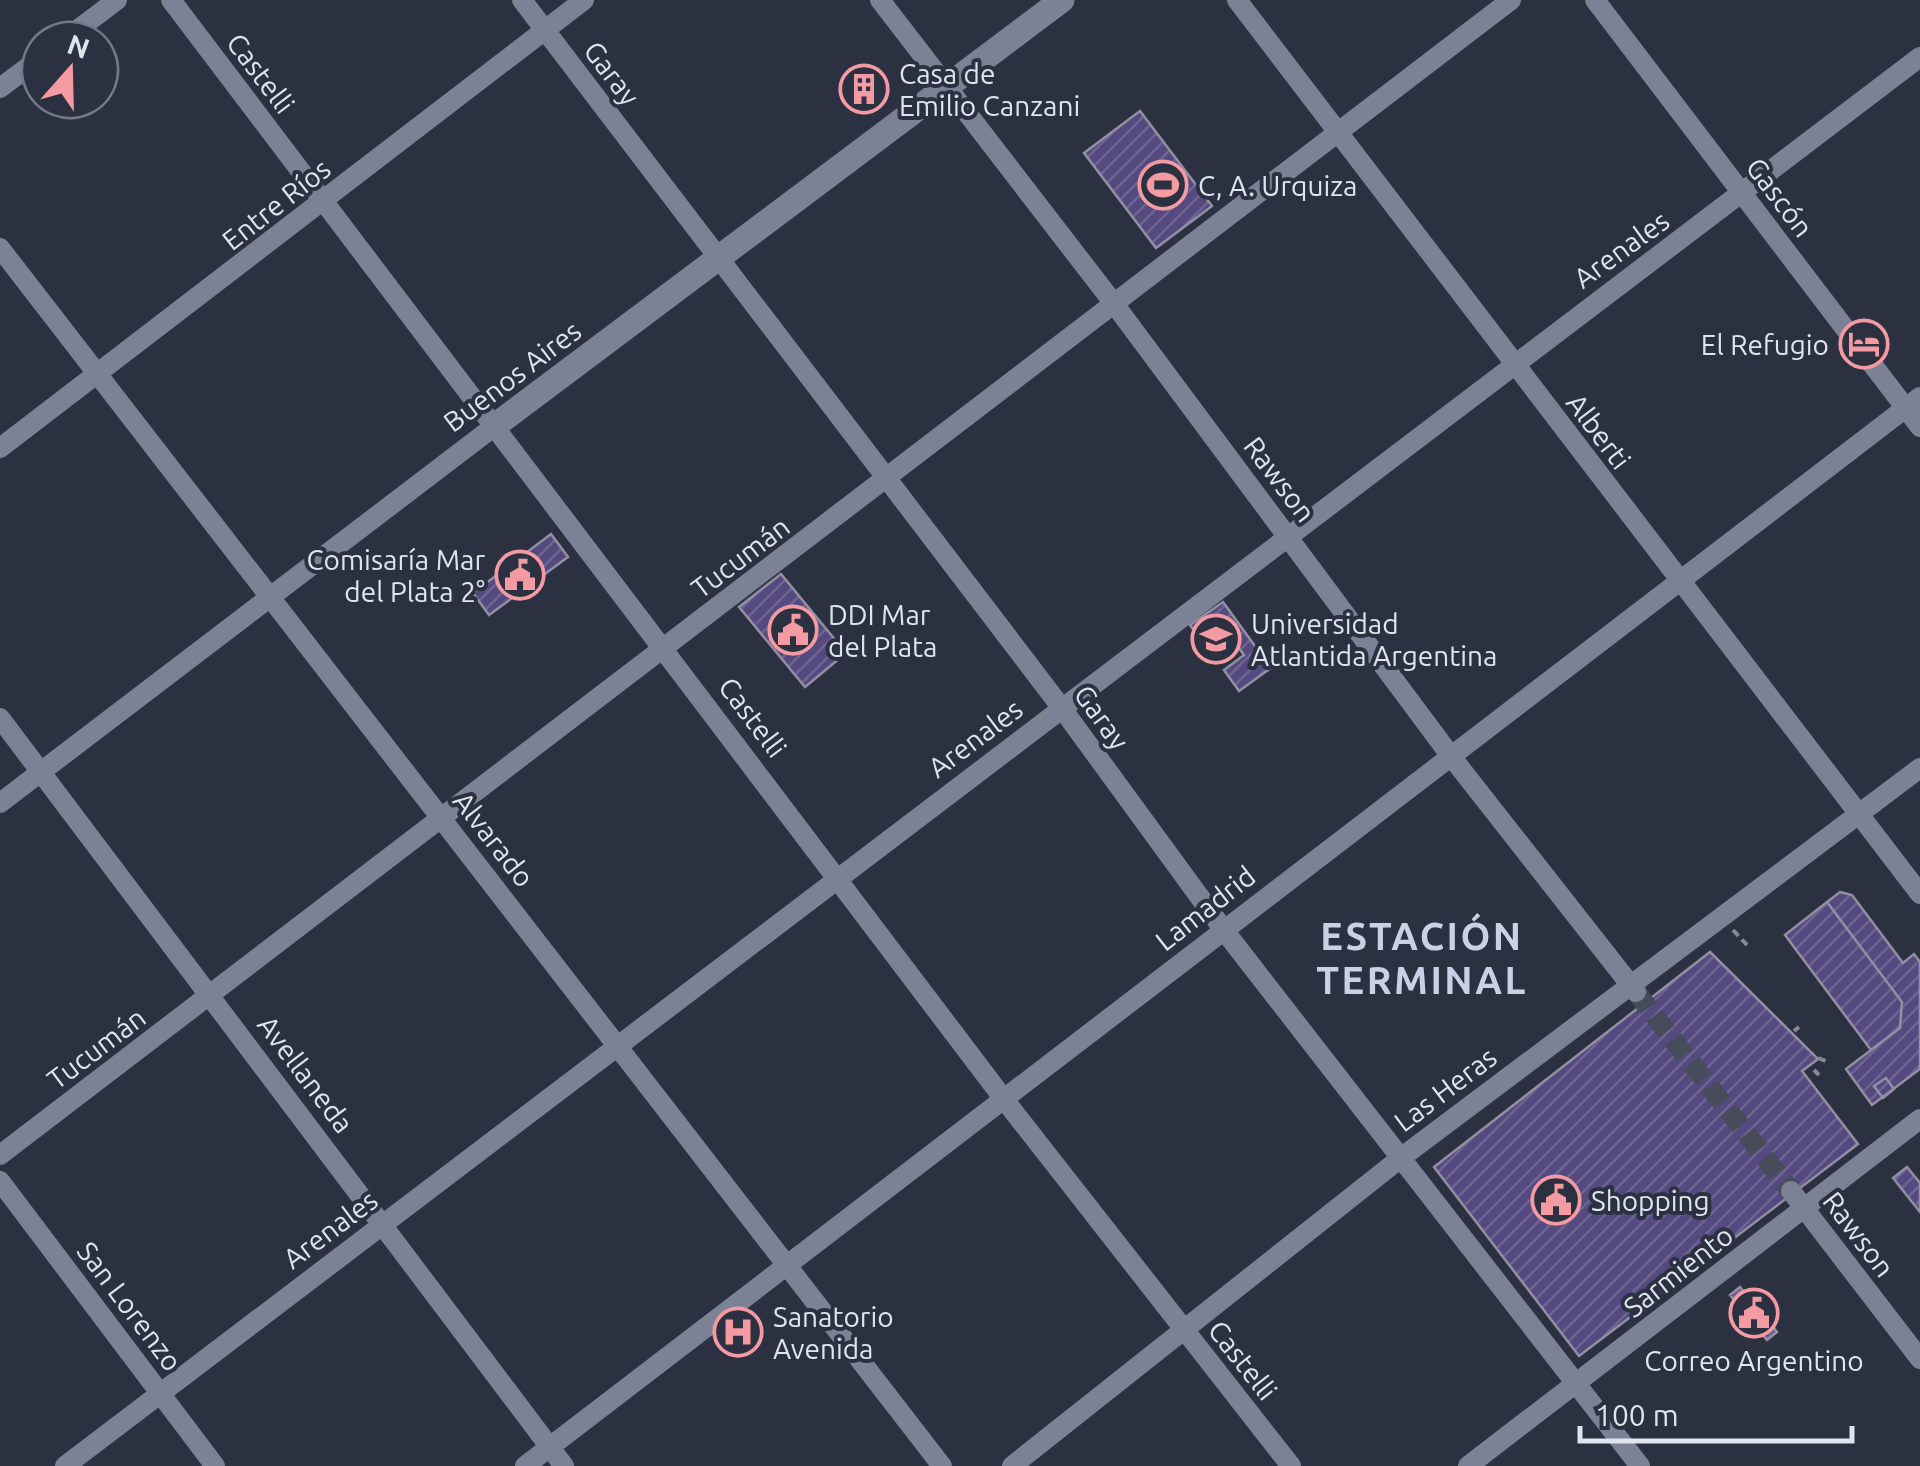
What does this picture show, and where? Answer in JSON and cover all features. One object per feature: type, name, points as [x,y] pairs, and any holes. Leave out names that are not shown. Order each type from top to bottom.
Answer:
[{"type":"street","points":[[90,20],[117,0]]},
{"type":"street","name":"Castelli","points":[[171,0],[840,876],[1003,1098],[1292,1466]]},
{"type":"street","name":"Garay","points":[[522,0],[1061,707],[1224,929],[1640,1466]]},
{"type":"street","name":"Entre Ríos","points":[[0,448],[584,0]]},
{"type":"street","name":"Rawson","points":[[880,0],[1115,305],[1450,754],[1632,988]]},
{"type":"street","name":"Buenos Aires","points":[[0,803],[1062,0]]},
{"type":"street","name":"Alberti","points":[[1237,0],[1920,894]]},
{"type":"street","name":"Tucumán","points":[[0,1154],[1510,0]]},
{"type":"street","name":"Gascón","points":[[1596,0],[1743,193],[1912,402],[1920,427]]},
{"type":"street","name":"Arenales","points":[[65,1466],[1512,362],[1920,57]]},
{"type":"street","name":"Alvarado","points":[[0,248],[618,1043],[784,1267],[942,1466]]},
{"type":"street","name":"Lamadrid","points":[[525,1466],[1912,402]]},
{"type":"street","name":"Avellaneda","points":[[0,718],[384,1222],[564,1466]]},
{"type":"street","name":"Las Heras","points":[[1012,1466],[1186,1332],[1402,1157],[1920,768]]},
{"type":"street","name":"Sarmiento","points":[[1468,1466],[1920,1119]]},
{"type":"street","name":"San Lorenzo","points":[[0,1182],[215,1466]]},
{"type":"street","name":"Rawson","points":[[1791,1191],[1920,1359]]},
{"type":"path","points":[[1736,933],[1747,945]]},
{"type":"path","points":[[1818,1058],[1826,1061]]},
{"type":"path","points":[[1814,1070],[1819,1075]]},
{"type":"building","name":"Casa de Emilio Canzani","points":[[863,71],[881,96],[866,108],[848,83]]},
{"type":"building","points":[[1140,111],[1212,206],[1156,248],[1084,153]]},
{"type":"building","name":"Comisaría Mar del Plata 2°","points":[[551,534],[568,557],[489,615],[473,593]]},
{"type":"building","name":"DDI Mar del Plata","points":[[781,574],[846,653],[805,687],[739,607]]},
{"type":"building","points":[[1223,602],[1271,668],[1239,691],[1224,670],[1244,655],[1235,643],[1213,658],[1190,625]]},
{"type":"building","points":[[1840,892],[1852,895],[1903,963],[1914,954],[1920,962],[1920,1069],[1872,1105],[1846,1069],[1900,1028],[1902,1002],[1827,902]]},
{"type":"building","points":[[1827,902],[1902,1002],[1900,1028],[1871,1050],[1785,935]]},
{"type":"building","points":[[1710,952],[1818,1059],[1802,1071],[1858,1144],[1579,1356],[1434,1167]]},
{"type":"building","points":[[1886,1078],[1894,1089],[1883,1098],[1874,1086]]},
{"type":"building","points":[[1907,1167],[1920,1183],[1920,1212],[1893,1178]]},
{"type":"building","name":"Correo Argentino","points":[[1740,1287],[1777,1332],[1767,1340],[1730,1295]]},
{"type":"tunnel","points":[[1636,992],[1791,1191]]},
{"type":"place","name":"Casa de Emilio Canzani","points":[[864,89]]},
{"type":"place","name":"C, A. Urquiza","points":[[1163,185]]},
{"type":"place","name":"El Refugio","points":[[1864,344]]},
{"type":"place","name":"Comisaría Mar del Plata 2°","points":[[520,575]]},
{"type":"place","name":"DDI Mar del Plata","points":[[793,630]]},
{"type":"place","name":"Universidad Atlantida Argentina","points":[[1216,639]]},
{"type":"place","name":"Shopping","points":[[1556,1200]]},
{"type":"place","name":"Correo Argentino","points":[[1754,1313]]},
{"type":"place","name":"Sanatorio Avenida","points":[[738,1332]]},
{"type":"district","name":"ESTACIÓN TERMINAL","points":[[1422,958]]}]
